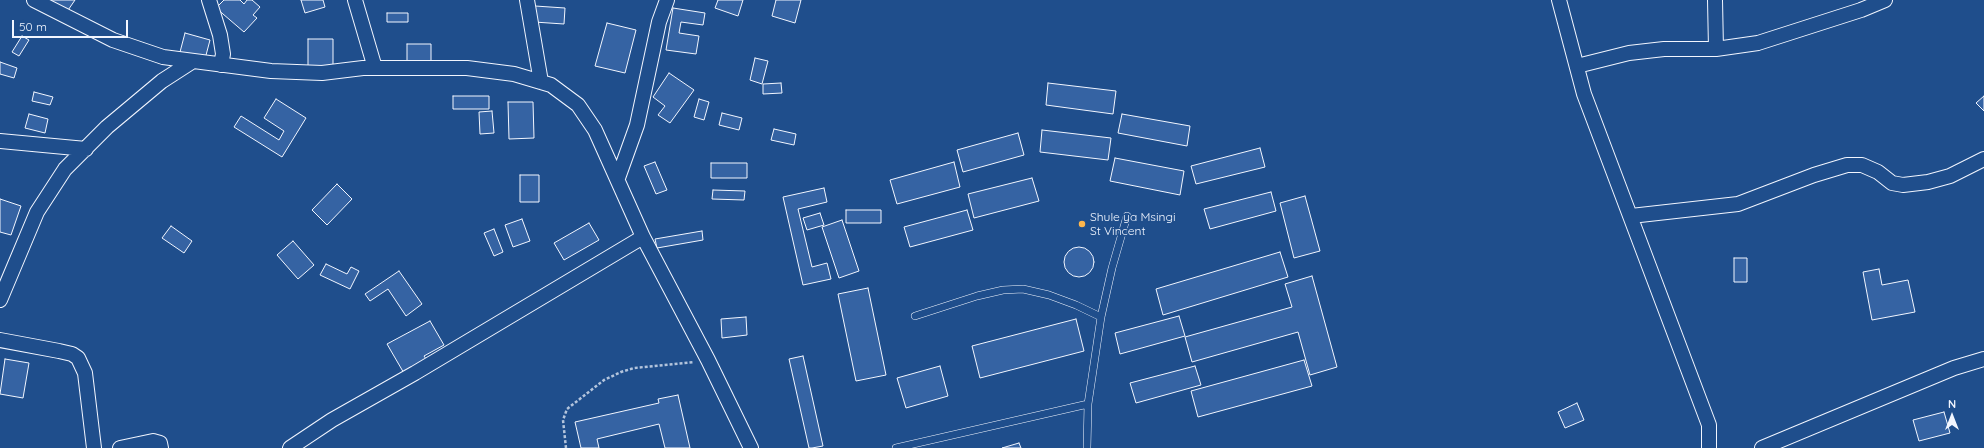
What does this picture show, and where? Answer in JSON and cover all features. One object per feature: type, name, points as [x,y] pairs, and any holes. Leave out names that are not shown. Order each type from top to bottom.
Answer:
[{"type":"street","points":[[34,0],[114,40],[163,57],[271,71],[322,72],[374,68],[467,68],[514,74],[551,85],[578,105],[595,130],[618,178],[643,237],[708,360],[751,448]]},
{"type":"street","points":[[209,0],[220,35],[223,54],[221,65]]},
{"type":"street","points":[[355,0],[374,68]]},
{"type":"street","points":[[527,0],[541,82]]},
{"type":"street","points":[[618,178],[637,125],[659,22],[667,0]]},
{"type":"street","points":[[1559,0],[1584,94],[1709,425],[1709,448]]},
{"type":"street","points":[[1715,0],[1716,49]]},
{"type":"street","points":[[1577,66],[1629,53],[1664,49],[1716,49],[1758,43],[1859,5],[1885,0]]},
{"type":"street","points":[[0,300],[37,212],[65,169],[107,128],[162,81],[193,61]]},
{"type":"street","points":[[0,141],[86,149]]},
{"type":"street","points":[[1631,216],[1738,204],[1847,164],[1862,165],[1878,172],[1892,183],[1903,185],[1928,182],[1950,176],[1984,159]]},
{"type":"street","points":[[290,448],[332,420],[415,373],[643,237]]},
{"type":"street","points":[[0,340],[59,350],[72,354],[78,358],[85,373],[94,448]]},
{"type":"street","points":[[1762,448],[1954,368],[1984,359]]},
{"type":"street","points":[[120,448],[153,441],[160,443],[161,448]]},
{"type":"lane","points":[[1087,448],[1088,404],[1101,317],[1112,268],[1127,216]]},
{"type":"lane","points":[[915,316],[977,296],[1003,290],[1023,289],[1049,295],[1076,305],[1101,317]]},
{"type":"lane","points":[[896,448],[1088,404]]},
{"type":"path","points":[[566,448],[563,420],[567,409],[604,380],[634,368],[663,367],[708,360]]},
{"type":"building","points":[[42,0],[75,0],[64,16]]},
{"type":"building","points":[[224,0],[240,0],[244,4],[247,0],[252,0],[260,7],[253,15],[257,18],[244,32],[216,8]]},
{"type":"building","points":[[301,0],[323,0],[325,7],[305,13]]},
{"type":"building","points":[[718,0],[743,0],[738,16],[715,8]]},
{"type":"building","points":[[776,0],[801,0],[795,23],[772,16]]},
{"type":"building","points":[[535,6],[565,8],[564,24],[534,22]]},
{"type":"building","points":[[673,8],[705,13],[703,25],[681,22],[679,33],[699,36],[696,54],[666,50]]},
{"type":"building","points":[[387,13],[408,13],[408,22],[387,22]]},
{"type":"building","points":[[607,23],[636,30],[625,73],[595,66]]},
{"type":"building","points":[[185,33],[210,40],[205,59],[180,52]]},
{"type":"building","points":[[22,36],[29,40],[19,56],[12,52]]},
{"type":"building","points":[[308,39],[333,39],[333,69],[308,69]]},
{"type":"building","points":[[407,44],[431,44],[431,64],[407,64]]},
{"type":"building","points":[[755,58],[768,61],[762,84],[750,80]]},
{"type":"building","points":[[0,62],[17,68],[14,78],[0,74]]},
{"type":"building","points":[[669,73],[694,90],[670,123],[658,115],[665,106],[653,97]]},
{"type":"building","points":[[781,83],[782,93],[763,94],[763,84]]},
{"type":"building","points":[[1048,83],[1116,91],[1113,114],[1046,105]]},
{"type":"building","points":[[34,92],[53,97],[50,105],[32,101]]},
{"type":"building","points":[[453,96],[489,96],[489,109],[453,109]]},
{"type":"building","points":[[1984,96],[1984,111],[1976,103]]},
{"type":"building","points":[[276,99],[306,118],[282,157],[234,127],[241,116],[279,140],[284,131],[264,118]]},
{"type":"building","points":[[699,99],[709,102],[704,120],[694,117]]},
{"type":"building","points":[[508,102],[533,102],[534,138],[509,139]]},
{"type":"building","points":[[492,111],[494,133],[480,134],[479,112]]},
{"type":"building","points":[[722,113],[742,118],[739,130],[719,125]]},
{"type":"building","points":[[29,114],[48,119],[45,133],[25,128]]},
{"type":"building","points":[[1122,114],[1190,126],[1187,146],[1118,133]]},
{"type":"building","points":[[774,129],[796,134],[794,145],[771,140]]},
{"type":"building","points":[[1042,130],[1111,138],[1108,160],[1040,152]]},
{"type":"building","points":[[1018,133],[1024,155],[963,172],[957,150]]},
{"type":"building","points":[[1260,148],[1265,167],[1196,184],[1191,166]]},
{"type":"building","points":[[1115,158],[1184,171],[1180,195],[1110,181]]},
{"type":"building","points":[[655,162],[667,190],[656,194],[644,166]]},
{"type":"building","points":[[954,162],[960,187],[897,204],[890,180]]},
{"type":"building","points":[[711,163],[747,163],[747,178],[711,178]]},
{"type":"building","points":[[520,175],[539,175],[539,202],[520,202]]},
{"type":"building","points":[[1032,178],[1039,201],[974,218],[968,194]]},
{"type":"building","points":[[337,184],[352,199],[327,225],[312,210]]},
{"type":"building","points":[[824,188],[827,202],[798,209],[812,267],[827,263],[831,279],[803,285],[783,197]]},
{"type":"building","points":[[713,190],[745,191],[744,200],[712,199]]},
{"type":"building","points":[[1271,192],[1276,211],[1210,229],[1204,209]]},
{"type":"building","points":[[1305,196],[1320,251],[1294,258],[1280,203]]},
{"type":"building","points":[[0,199],[21,206],[11,235],[0,232]]},
{"type":"building","points":[[846,210],[881,210],[881,223],[846,223]]},
{"type":"building","points":[[967,210],[973,230],[910,247],[904,227]]},
{"type":"building","points":[[820,213],[824,225],[807,230],[803,218]]},
{"type":"building","points":[[522,219],[530,241],[513,247],[505,225]]},
{"type":"building","points":[[842,220],[859,271],[839,278],[822,227]]},
{"type":"building","points":[[589,223],[599,240],[564,260],[554,243]]},
{"type":"building","points":[[171,226],[192,241],[184,253],[162,238]]},
{"type":"building","points":[[494,229],[503,252],[494,256],[484,233]]},
{"type":"building","points":[[702,231],[703,240],[657,248],[655,239]]},
{"type":"building","points":[[293,241],[314,265],[298,279],[277,255]]},
{"type":"building","points":[[1079,247],[1090,251],[1094,262],[1090,273],[1079,277],[1068,273],[1064,262],[1068,251]]},
{"type":"building","points":[[1280,252],[1288,277],[1163,315],[1156,289]]},
{"type":"building","points":[[1734,258],[1747,258],[1747,282],[1734,282]]},
{"type":"building","points":[[326,264],[347,274],[351,267],[359,271],[350,289],[320,275]]},
{"type":"building","points":[[1879,269],[1882,285],[1908,280],[1915,312],[1872,320],[1863,272]]},
{"type":"building","points":[[399,271],[422,304],[406,316],[388,289],[370,301],[365,294]]},
{"type":"building","points":[[1312,276],[1337,367],[1310,375],[1298,332],[1192,362],[1185,337],[1292,307],[1285,284]]},
{"type":"building","points":[[868,288],[886,375],[856,381],[838,294]]},
{"type":"building","points":[[1179,316],[1185,336],[1120,354],[1115,333]]},
{"type":"building","points":[[746,317],[747,335],[722,338],[721,319]]},
{"type":"building","points":[[1076,319],[1084,351],[980,378],[972,346]]},
{"type":"building","points":[[430,321],[444,345],[424,356],[428,362],[405,375],[387,344]]},
{"type":"building","points":[[803,356],[823,446],[812,448],[809,448],[789,359]]},
{"type":"building","points":[[5,359],[29,363],[23,398],[0,394]]},
{"type":"building","points":[[1304,360],[1312,386],[1198,417],[1191,391]]},
{"type":"building","points":[[940,366],[948,396],[906,408],[897,378]]},
{"type":"building","points":[[1195,366],[1201,385],[1136,403],[1130,383]]},
{"type":"building","points":[[678,395],[690,448],[665,448],[659,424],[597,439],[599,448],[581,448],[575,422],[659,403],[658,399]]},
{"type":"building","points":[[1577,403],[1584,420],[1565,428],[1558,412]]},
{"type":"building","points":[[1944,412],[1950,433],[1919,441],[1913,420]]},
{"type":"building","points":[[1019,443],[1021,448],[1002,448]]},
{"type":"place","name":"Shule ya Msingi St Vincent","points":[[1082,224]]}]
